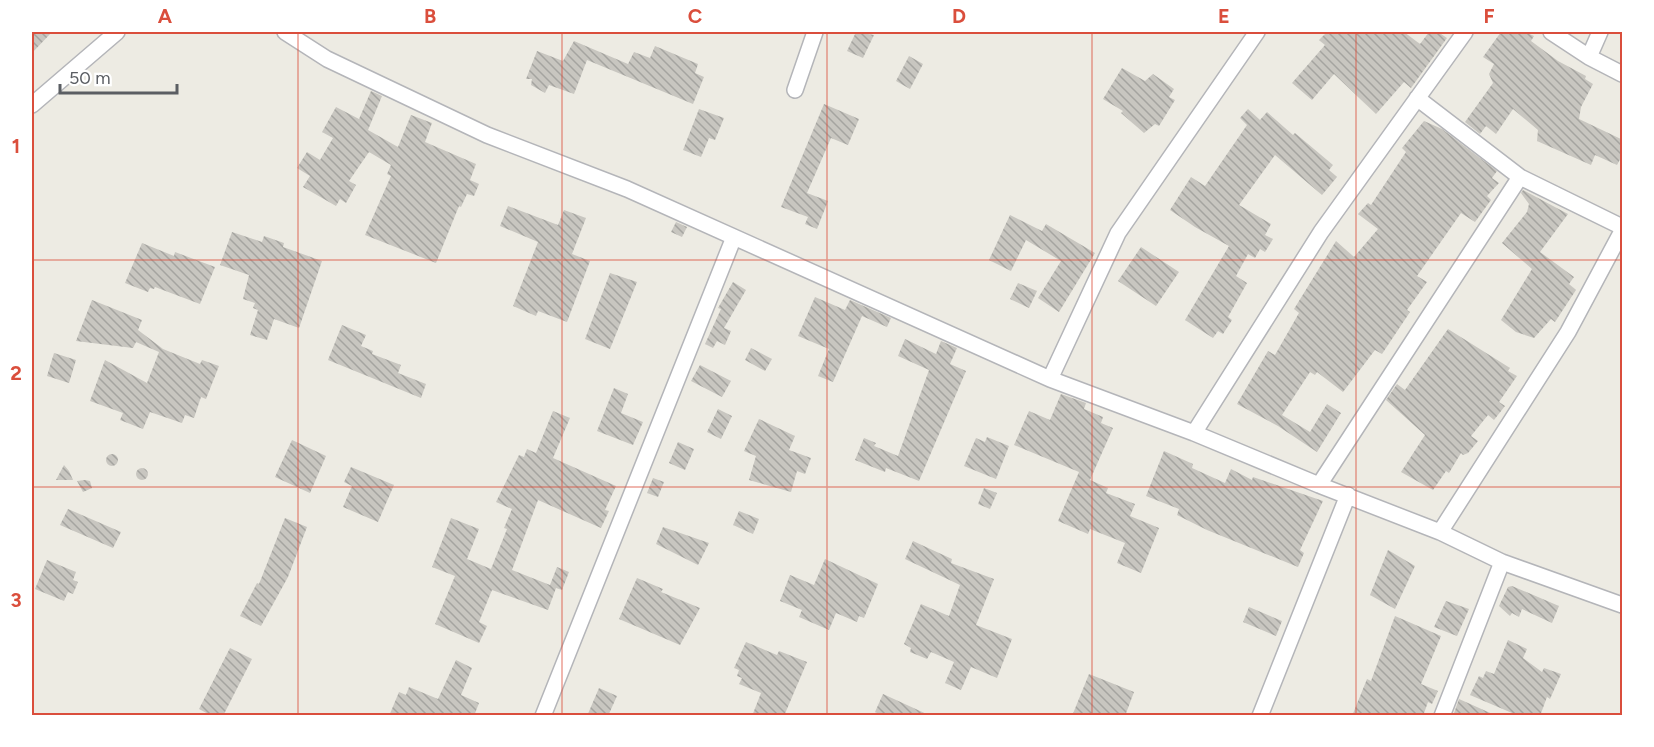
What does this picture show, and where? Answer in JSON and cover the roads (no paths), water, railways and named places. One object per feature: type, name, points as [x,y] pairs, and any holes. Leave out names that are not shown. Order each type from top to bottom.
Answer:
[{"type":"street","points":[[32,105],[117,32]]},
{"type":"street","points":[[285,32],[327,59],[487,135],[627,189],[1050,379],[1194,433],[1318,485],[1440,532],[1502,562],[1623,605]]},
{"type":"street","points":[[795,90],[815,32]]},
{"type":"street","points":[[1050,379],[1118,233],[1257,32]]},
{"type":"street","points":[[1194,433],[1322,232],[1465,32]]},
{"type":"street","points":[[1551,32],[1588,57],[1623,74]]},
{"type":"street","points":[[1588,57],[1600,32]]},
{"type":"street","points":[[1417,99],[1520,177],[1623,229],[1568,332],[1440,532]]},
{"type":"street","points":[[1318,485],[1520,177]]},
{"type":"street","points":[[543,716],[734,237]]},
{"type":"street","points":[[1260,716],[1348,495]]},
{"type":"street","points":[[1442,716],[1502,562]]}]
